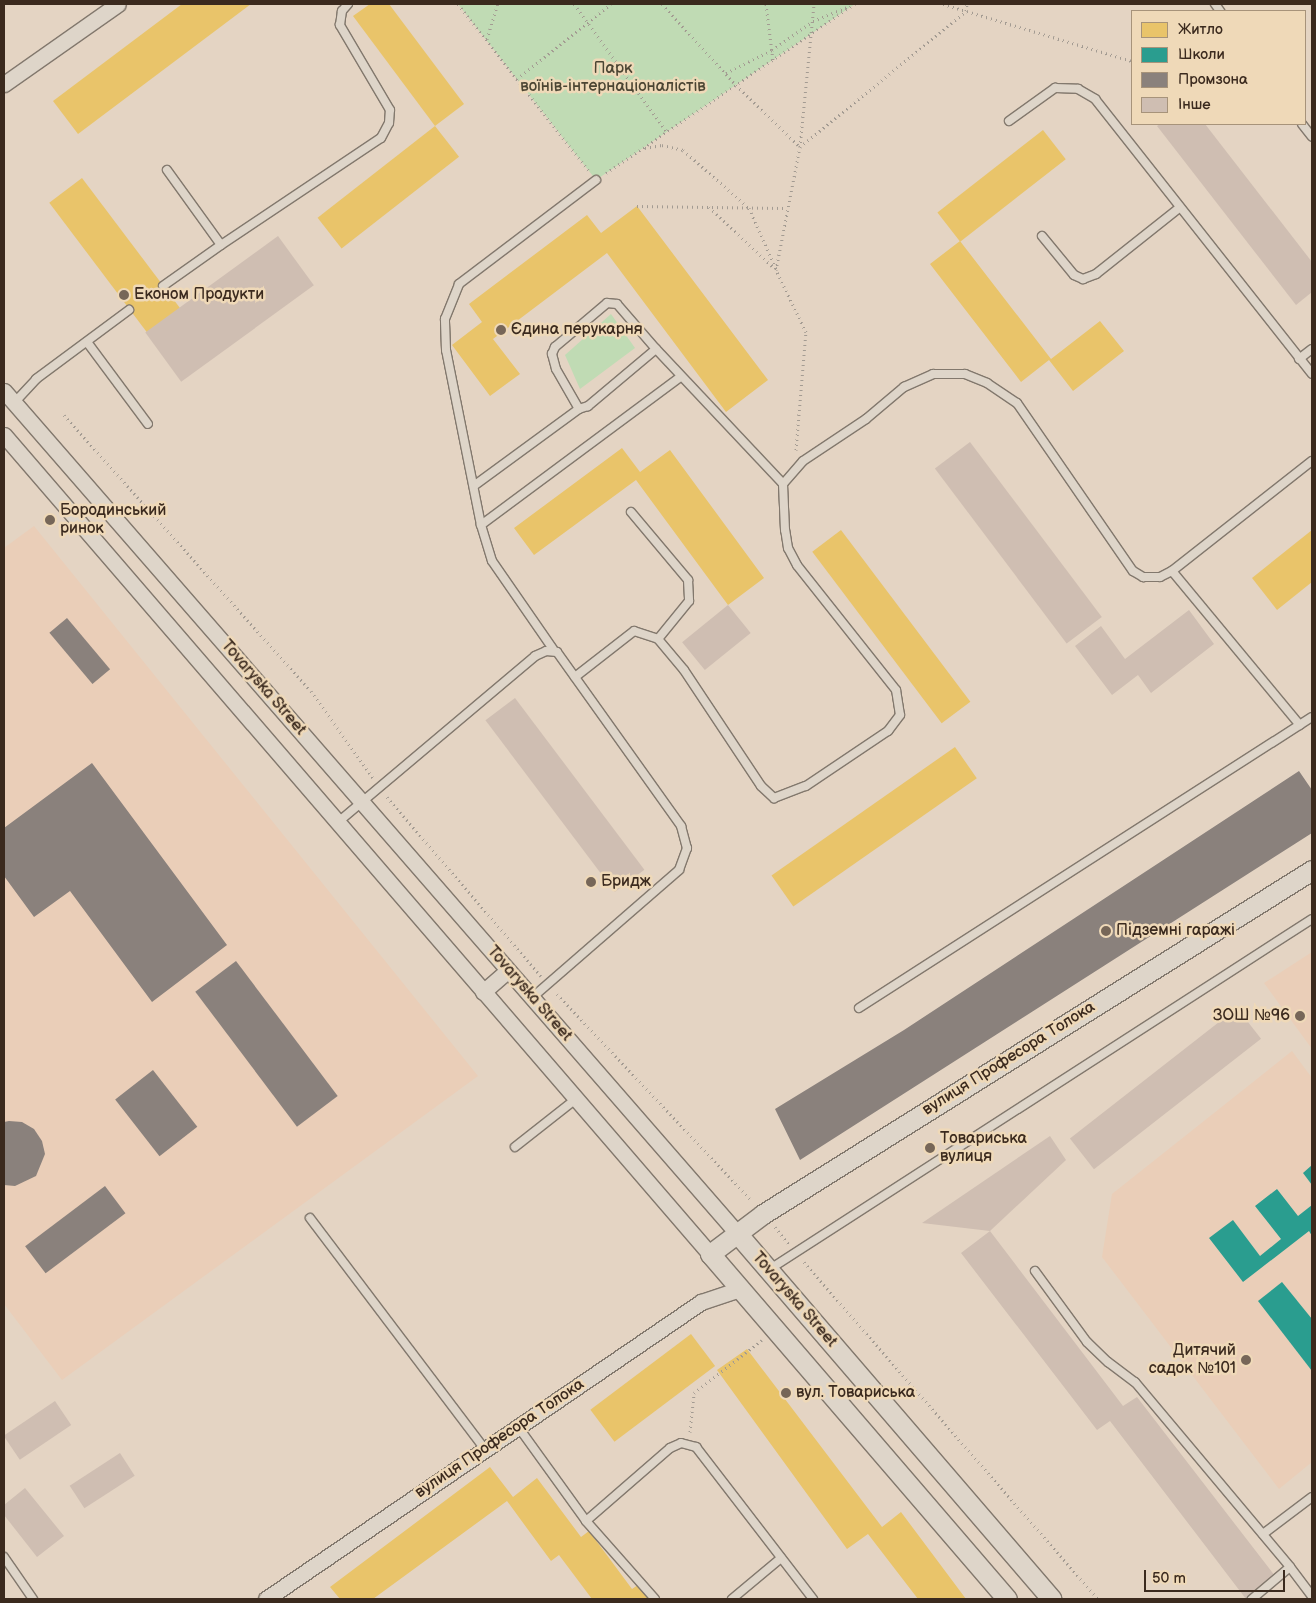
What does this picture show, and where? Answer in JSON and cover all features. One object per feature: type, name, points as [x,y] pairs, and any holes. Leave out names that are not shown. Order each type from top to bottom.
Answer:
[{"type":"street","points":[[4,84],[118,4]]},
{"type":"street","name":"Tovaryska Street","points":[[4,391],[736,1232],[1052,1599]]},
{"type":"street","name":"Tovaryska Street","points":[[4,435],[1007,1599]]},
{"type":"street","name":"вулиця Професора Толока","points":[[710,1254],[736,1232],[763,1214],[1312,870]]},
{"type":"street","points":[[484,992],[508,970]]},
{"type":"street","name":"вулиця Професора Толока","points":[[266,1599],[484,1448],[519,1428],[701,1302],[740,1289]]},
{"type":"lane","points":[[163,286],[386,133],[390,116],[386,102],[340,25],[342,11],[348,4]]},
{"type":"lane","points":[[1009,121],[1055,88],[1078,89],[1095,99],[1298,359],[1312,374]]},
{"type":"lane","points":[[1303,125],[1312,137]]},
{"type":"lane","points":[[167,170],[222,244]]},
{"type":"lane","points":[[532,998],[679,870],[687,848],[681,826],[492,561],[481,525],[476,485],[446,350],[446,319],[452,295],[459,284],[596,180]]},
{"type":"lane","points":[[1042,236],[1074,275],[1083,279],[1096,274],[1179,208]]},
{"type":"lane","points":[[575,677],[634,631],[658,639],[684,670],[761,786],[774,798],[806,786],[896,724],[900,715],[896,690],[796,566],[788,548],[783,484],[680,377],[622,307],[607,303],[555,347],[552,354],[556,369],[579,409]]},
{"type":"lane","points":[[14,404],[36,380],[129,310]]},
{"type":"lane","points":[[87,342],[148,424]]},
{"type":"lane","points":[[476,485],[579,409],[588,406],[656,349]]},
{"type":"lane","points":[[1298,359],[1312,349]]},
{"type":"lane","points":[[783,484],[794,469],[866,419],[904,387],[933,374],[965,374],[1004,393],[1027,415],[1133,571],[1150,578],[1172,571],[1312,460]]},
{"type":"lane","points":[[481,525],[680,377]]},
{"type":"lane","points":[[631,512],[688,580],[689,601],[658,639]]},
{"type":"lane","points":[[1172,571],[1300,725]]},
{"type":"lane","points":[[338,823],[535,656],[553,649]]},
{"type":"lane","points":[[859,1008],[1312,717]]},
{"type":"lane","points":[[768,1270],[1312,919]]},
{"type":"lane","points":[[515,1147],[577,1098]]},
{"type":"lane","points":[[310,1218],[484,1448]]},
{"type":"lane","points":[[1035,1271],[1087,1342],[1108,1362],[1134,1382],[1263,1534],[1312,1596]]},
{"type":"lane","points":[[519,1428],[586,1521],[655,1599]]},
{"type":"lane","points":[[586,1521],[670,1448],[688,1443],[706,1458],[813,1599]]},
{"type":"lane","points":[[1263,1534],[1312,1497]]},
{"type":"lane","points":[[4,1557],[34,1599]]},
{"type":"lane","points":[[732,1599],[781,1558]]},
{"type":"lane","points":[[1252,1599],[1290,1568]]},
{"type":"path","points":[[458,4],[596,180],[855,4]]},
{"type":"path","points":[[486,40],[498,4]]},
{"type":"path","points":[[574,4],[586,24],[667,132]]},
{"type":"path","points":[[517,79],[611,4]]},
{"type":"path","points":[[662,4],[736,85],[800,147]]},
{"type":"path","points":[[766,4],[773,60]]},
{"type":"path","points":[[776,270],[786,208],[800,147],[814,4]]},
{"type":"path","points":[[726,73],[772,50],[813,21],[855,4]]},
{"type":"path","points":[[943,4],[1131,61]]},
{"type":"path","points":[[800,147],[966,11],[967,4]]},
{"type":"path","points":[[642,149],[662,145],[684,150],[749,208],[806,332],[794,469]]},
{"type":"path","points":[[637,206],[786,208]]},
{"type":"path","points":[[708,207],[776,270]]},
{"type":"path","points":[[64,415],[311,691],[380,788],[547,983],[763,1214],[1098,1599]]},
{"type":"path","points":[[688,1443],[694,1393],[775,1329]]},
{"type":"shaded area","points":[[34,526],[478,1076],[62,1380],[4,1304],[4,548]]},
{"type":"shaded area","name":"ЗОШ №96","points":[[1312,952],[1312,1049],[1264,983]]},
{"type":"shaded area","name":"Дитячий садок №101","points":[[1292,1051],[1312,1078],[1312,1462],[1279,1489],[1102,1257],[1112,1194]]},
{"type":"green space","name":"Парк воїнів-інтернаціоналістів","points":[[458,4],[855,4],[596,180]]},
{"type":"green space","points":[[611,314],[635,348],[580,389],[565,355]]},
{"type":"building: Житло","points":[[182,4],[251,4],[78,134],[53,101]]},
{"type":"building: Житло","points":[[370,4],[389,4],[464,104],[435,126],[353,16]]},
{"type":"building: Житло","points":[[435,126],[459,157],[342,248],[318,218]]},
{"type":"building: Житло","points":[[1043,130],[1066,159],[960,242],[937,212]]},
{"type":"building: Житло","points":[[82,178],[181,310],[149,334],[49,203]]},
{"type":"building: Житло","points":[[637,206],[768,380],[726,412],[607,253],[493,339],[520,374],[490,396],[452,345],[482,322],[469,304],[587,215],[601,233]]},
{"type":"building: Житло","points":[[960,241],[1051,359],[1100,321],[1124,351],[1073,391],[1049,360],[1021,382],[930,264]]},
{"type":"building: Житло","points":[[622,448],[640,472],[670,450],[764,578],[728,605],[636,480],[534,555],[514,528]]},
{"type":"building: Житло","points":[[841,530],[970,702],[942,723],[812,552]]},
{"type":"building: Житло","points":[[1312,530],[1312,582],[1277,610],[1252,578]]},
{"type":"building: Житло","points":[[955,747],[977,778],[793,907],[772,875]]},
{"type":"building: Житло","points":[[691,1334],[715,1366],[614,1442],[590,1410]]},
{"type":"building: Житло","points":[[747,1349],[882,1527],[901,1512],[966,1599],[918,1599],[868,1534],[847,1549],[717,1370]]},
{"type":"building: Житло","points":[[490,1467],[513,1497],[537,1478],[581,1537],[589,1531],[632,1589],[638,1585],[649,1599],[592,1599],[559,1555],[551,1561],[507,1501],[373,1599],[340,1599],[330,1587]]},
{"type":"building: Школи","points":[[1312,1165],[1312,1185],[1303,1173]]},
{"type":"building: Школи","points":[[1277,1189],[1298,1216],[1312,1205],[1312,1236],[1309,1231],[1243,1282],[1209,1238],[1233,1220],[1260,1256],[1281,1239],[1255,1206]]},
{"type":"building: Школи","points":[[1282,1282],[1312,1319],[1312,1371],[1258,1301]]},
{"type":"building: Промзона","points":[[67,618],[110,669],[92,684],[49,633]]},
{"type":"building: Промзона","points":[[92,763],[227,945],[152,1002],[70,891],[34,917],[4,876],[4,828]]},
{"type":"building: Промзона","name":"Підземні гаражі","points":[[1299,771],[1312,790],[1312,833],[800,1160],[775,1109],[904,1030]]},
{"type":"building: Промзона","points":[[236,961],[338,1096],[297,1127],[195,992]]},
{"type":"building: Промзона","points":[[153,1070],[197,1127],[160,1156],[115,1100]]},
{"type":"building: Промзона","points":[[4,1122],[22,1122],[34,1129],[42,1141],[45,1154],[36,1176],[15,1186],[4,1185]]},
{"type":"building: Промзона","points":[[105,1186],[125,1213],[46,1273],[25,1246]]},
{"type":"building: Інше","points":[[1206,125],[1312,262],[1312,292],[1296,305],[1157,126]]},
{"type":"building: Інше","points":[[278,236],[314,285],[181,382],[145,332]]},
{"type":"building: Інше","points":[[970,442],[1102,617],[1067,643],[935,468]]},
{"type":"building: Інше","points":[[728,605],[751,633],[705,670],[682,642]]},
{"type":"building: Інше","points":[[1189,610],[1214,644],[1151,693],[1138,675],[1112,695],[1075,646],[1101,626],[1125,659]]},
{"type":"building: Інше","points":[[515,698],[644,870],[615,892],[485,720]]},
{"type":"building: Інше","points":[[1237,1008],[1261,1039],[1094,1169],[1070,1139]]},
{"type":"building: Інше","points":[[1050,1136],[1066,1160],[990,1231],[922,1223]]},
{"type":"building: Інше","points":[[990,1231],[1123,1406],[1137,1397],[1275,1576],[1246,1599],[1110,1421],[1097,1430],[961,1253]]},
{"type":"building: Інше","points":[[55,1401],[71,1425],[20,1460],[4,1435]]},
{"type":"building: Інше","points":[[120,1453],[135,1476],[84,1508],[70,1486]]},
{"type":"building: Інше","points":[[25,1488],[64,1536],[37,1557],[4,1515],[4,1505]]},
{"type":"place","name":"Економ Продукти","points":[[124,295]]},
{"type":"place","name":"Єдина перукарня","points":[[501,330]]},
{"type":"place","name":"Бородинський ринок","points":[[50,520]]},
{"type":"place","name":"Бридж","points":[[591,882]]},
{"type":"place","name":"Підземні гаражі","points":[[1106,931]]},
{"type":"place","name":"ЗОШ №96","points":[[1300,1016]]},
{"type":"place","name":"Товариська вулиця","points":[[930,1148]]},
{"type":"place","name":"Дитячий садок №101","points":[[1246,1360]]},
{"type":"place","name":"вул. Товариська","points":[[786,1393]]}]
